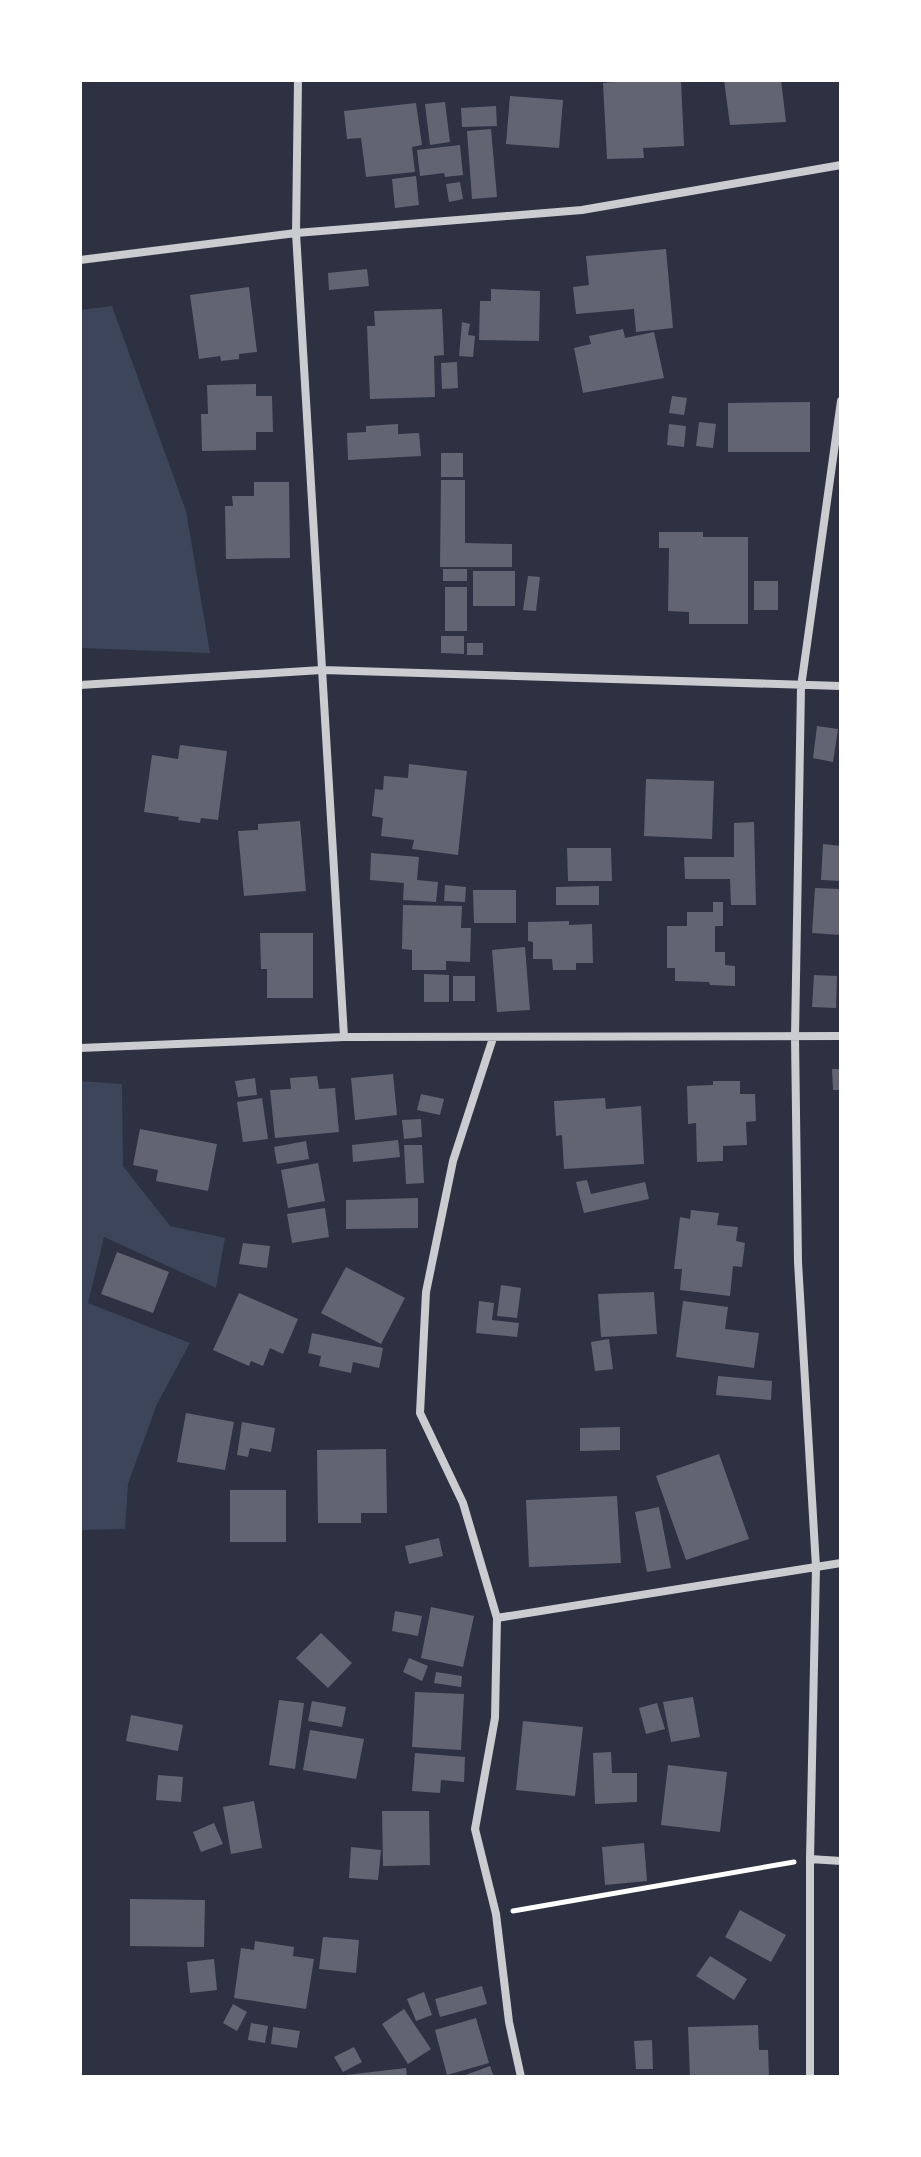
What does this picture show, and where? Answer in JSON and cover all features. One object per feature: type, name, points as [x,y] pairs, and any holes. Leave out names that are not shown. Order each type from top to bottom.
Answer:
[{"type":"street","points":[[298,80],[296,233],[344,1037]]},
{"type":"street","points":[[80,260],[296,233],[582,210],[841,165]]},
{"type":"street","points":[[810,2077],[810,1859],[816,1567],[798,1262],[795,1037],[801,687],[841,401]]},
{"type":"street","points":[[80,685],[322,670],[841,686]]},
{"type":"street","points":[[80,1048],[344,1037],[841,1036]]},
{"type":"street","points":[[493,1038],[453,1161],[426,1292],[420,1413],[463,1503],[497,1618],[495,1718],[475,1829],[496,1914],[509,2022],[521,2077]]},
{"type":"street","points":[[497,1618],[841,1563]]},
{"type":"street","points":[[810,1859],[841,1861]]},
{"type":"path","points":[[496,1914],[810,1859]]},
{"type":"shaded area","points":[[112,306],[186,511],[210,653],[80,648],[80,310]]},
{"type":"shaded area","points":[[80,1081],[122,1084],[123,1166],[170,1226],[225,1238],[216,1288],[104,1237],[88,1303],[190,1343],[157,1404],[128,1484],[125,1529],[80,1530]]},
{"type":"building","points":[[681,80],[684,146],[643,148],[644,158],[607,159],[603,83]]},
{"type":"building","points":[[724,80],[781,80],[786,122],[730,125]]},
{"type":"building","points":[[510,96],[563,100],[559,148],[506,144]]},
{"type":"building","points":[[445,102],[450,142],[430,145],[425,104]]},
{"type":"building","points":[[416,103],[422,145],[412,147],[415,172],[366,177],[361,138],[347,139],[344,111]]},
{"type":"building","points":[[496,106],[497,126],[462,127],[461,108]]},
{"type":"building","points":[[491,129],[497,197],[472,199],[467,131]]},
{"type":"building","points":[[460,145],[463,175],[445,177],[444,173],[420,176],[417,150]]},
{"type":"building","points":[[416,176],[419,205],[395,208],[392,179]]},
{"type":"building","points":[[460,182],[463,199],[449,202],[446,184]]},
{"type":"building","points":[[666,249],[673,328],[636,332],[634,309],[576,314],[573,287],[589,285],[586,256]]},
{"type":"building","points":[[367,269],[369,286],[329,290],[328,273]]},
{"type":"building","points":[[249,287],[257,352],[239,354],[239,359],[221,361],[220,356],[199,359],[190,295]]},
{"type":"building","points":[[491,289],[540,291],[539,341],[479,340],[480,301],[491,301]]},
{"type":"building","points":[[442,309],[444,355],[434,356],[435,397],[370,399],[367,326],[375,326],[374,311]]},
{"type":"building","points":[[462,322],[470,324],[468,335],[475,336],[473,357],[459,356]]},
{"type":"building","points":[[623,329],[625,338],[654,332],[664,378],[583,393],[574,348],[591,344],[589,336]]},
{"type":"building","points":[[457,362],[458,388],[442,389],[441,363]]},
{"type":"building","points":[[256,384],[256,396],[272,396],[273,432],[256,432],[256,450],[202,451],[201,414],[208,414],[207,385]]},
{"type":"building","points":[[672,396],[687,398],[684,415],[669,413]]},
{"type":"building","points":[[810,402],[810,452],[728,452],[728,403]]},
{"type":"building","points":[[699,422],[716,424],[713,448],[696,446]]},
{"type":"building","points":[[398,424],[398,434],[419,433],[421,456],[348,460],[347,433],[366,432],[366,426]]},
{"type":"building","points":[[669,424],[686,426],[684,447],[667,445]]},
{"type":"building","points":[[441,453],[463,453],[463,477],[441,477]]},
{"type":"building","points":[[441,480],[465,480],[465,543],[512,544],[512,567],[440,567]]},
{"type":"building","points":[[254,482],[289,482],[290,558],[226,559],[225,506],[233,506],[232,496],[254,496]]},
{"type":"building","points":[[659,532],[703,532],[703,537],[748,537],[748,624],[689,624],[689,612],[668,611],[669,548],[659,548]]},
{"type":"building","points":[[443,569],[467,569],[467,581],[443,581]]},
{"type":"building","points":[[473,571],[515,571],[515,606],[473,606]]},
{"type":"building","points":[[528,576],[540,577],[536,611],[523,610]]},
{"type":"building","points":[[754,581],[778,581],[778,610],[754,610]]},
{"type":"building","points":[[445,587],[467,587],[467,631],[445,631]]},
{"type":"building","points":[[441,636],[464,636],[464,654],[441,653]]},
{"type":"building","points":[[467,643],[483,643],[483,655],[467,655]]},
{"type":"building","points":[[817,726],[838,729],[833,762],[813,758]]},
{"type":"building","points":[[180,745],[227,751],[218,820],[201,818],[200,823],[144,812],[152,755],[178,759]]},
{"type":"building","points":[[409,764],[467,771],[458,855],[412,849],[414,840],[381,836],[383,818],[372,816],[375,789],[383,790],[384,776],[408,778]]},
{"type":"building","points":[[646,779],[714,781],[712,839],[644,836]]},
{"type":"building","points":[[300,821],[306,891],[244,896],[238,831],[258,830],[258,824]]},
{"type":"building","points":[[754,822],[756,905],[731,905],[730,879],[685,879],[684,857],[734,857],[734,823]]},
{"type":"building","points":[[823,844],[841,846],[841,881],[821,880]]},
{"type":"building","points":[[567,848],[611,848],[612,881],[568,881]]},
{"type":"building","points":[[371,853],[419,857],[417,880],[438,882],[436,902],[403,900],[404,883],[370,880]]},
{"type":"building","points":[[445,885],[466,887],[465,902],[444,901]]},
{"type":"building","points":[[599,886],[599,905],[556,905],[556,887]]},
{"type":"building","points":[[815,888],[841,889],[841,935],[812,933]]},
{"type":"building","points":[[473,890],[516,890],[516,923],[474,923]]},
{"type":"building","points":[[713,902],[723,902],[723,926],[715,926],[715,952],[725,952],[725,965],[735,966],[735,986],[675,981],[675,968],[667,968],[667,926],[687,926],[687,912],[713,912]]},
{"type":"building","points":[[403,905],[462,906],[461,928],[471,928],[470,962],[446,961],[446,970],[412,970],[412,950],[402,949]]},
{"type":"building","points":[[569,921],[569,925],[592,924],[593,963],[576,963],[576,970],[553,970],[552,959],[533,959],[533,942],[528,941],[528,922]]},
{"type":"building","points":[[260,933],[313,933],[313,998],[267,998],[267,969],[261,969]]},
{"type":"building","points":[[525,947],[530,1010],[497,1012],[492,950]]},
{"type":"building","points":[[424,974],[449,975],[449,1002],[424,1002]]},
{"type":"building","points":[[814,975],[837,976],[836,1008],[812,1007]]},
{"type":"building","points":[[453,976],[475,976],[475,1001],[453,1001]]},
{"type":"building","points":[[832,1069],[841,1069],[841,1090],[833,1090]]},
{"type":"building","points":[[393,1074],[397,1115],[355,1120],[351,1078]]},
{"type":"building","points":[[317,1076],[319,1089],[335,1088],[339,1132],[275,1138],[270,1090],[291,1089],[290,1078]]},
{"type":"building","points":[[255,1078],[257,1095],[238,1097],[235,1081]]},
{"type":"building","points":[[713,1081],[740,1081],[740,1094],[755,1094],[756,1121],[746,1122],[747,1145],[723,1146],[723,1161],[697,1162],[696,1123],[688,1124],[687,1086],[713,1085]]},
{"type":"building","points":[[421,1094],[444,1099],[440,1115],[417,1110]]},
{"type":"building","points":[[262,1098],[268,1139],[243,1142],[237,1102]]},
{"type":"building","points":[[605,1098],[606,1109],[641,1106],[644,1164],[564,1169],[562,1135],[556,1136],[554,1101]]},
{"type":"building","points":[[421,1119],[422,1137],[404,1139],[402,1120]]},
{"type":"building","points":[[140,1129],[217,1144],[208,1191],[156,1181],[158,1170],[133,1165]]},
{"type":"building","points":[[398,1140],[400,1157],[353,1162],[352,1145]]},
{"type":"building","points":[[306,1141],[309,1159],[277,1164],[274,1147]]},
{"type":"building","points":[[404,1145],[422,1145],[424,1183],[406,1184]]},
{"type":"building","points":[[318,1163],[325,1201],[288,1208],[281,1170]]},
{"type":"building","points":[[587,1180],[591,1194],[645,1182],[649,1199],[584,1213],[576,1182]]},
{"type":"building","points":[[418,1198],[418,1228],[346,1229],[346,1200]]},
{"type":"building","points":[[325,1208],[329,1237],[292,1243],[287,1214]]},
{"type":"building","points":[[691,1210],[719,1213],[717,1225],[738,1227],[736,1241],[745,1243],[742,1267],[733,1266],[730,1296],[680,1290],[682,1269],[674,1269],[680,1217],[690,1219]]},
{"type":"building","points":[[243,1243],[270,1246],[267,1268],[239,1264]]},
{"type":"building","points":[[117,1252],[169,1272],[153,1313],[101,1294]]},
{"type":"building","points":[[346,1267],[405,1298],[381,1344],[321,1313]]},
{"type":"building","points":[[501,1285],[521,1288],[517,1318],[497,1316]]},
{"type":"building","points":[[654,1292],[657,1334],[601,1337],[598,1294]]},
{"type":"building","points":[[239,1293],[298,1319],[283,1354],[270,1348],[263,1366],[251,1361],[249,1366],[213,1350]]},
{"type":"building","points":[[479,1301],[494,1303],[492,1320],[519,1323],[517,1337],[476,1333]]},
{"type":"building","points":[[683,1301],[728,1307],[725,1329],[759,1333],[754,1368],[676,1357]]},
{"type":"building","points":[[312,1333],[383,1348],[379,1368],[353,1362],[351,1373],[319,1366],[321,1356],[308,1353]]},
{"type":"building","points":[[609,1339],[613,1369],[595,1371],[591,1342]]},
{"type":"building","points":[[718,1376],[772,1381],[771,1400],[716,1395]]},
{"type":"building","points":[[186,1413],[234,1422],[225,1470],[177,1462]]},
{"type":"building","points":[[242,1422],[275,1428],[271,1452],[250,1448],[248,1457],[237,1455]]},
{"type":"building","points":[[620,1427],[620,1450],[580,1451],[580,1428]]},
{"type":"building","points":[[386,1449],[387,1513],[361,1513],[361,1523],[318,1523],[317,1450]]},
{"type":"building","points":[[719,1454],[749,1539],[686,1560],[656,1476]]},
{"type":"building","points":[[230,1490],[286,1490],[286,1542],[230,1542]]},
{"type":"building","points":[[617,1496],[621,1563],[529,1567],[526,1500]]},
{"type":"building","points":[[659,1507],[671,1568],[647,1572],[635,1512]]},
{"type":"building","points":[[439,1538],[443,1556],[409,1564],[405,1546]]},
{"type":"building","points":[[431,1607],[474,1616],[463,1667],[421,1658]]},
{"type":"building","points":[[395,1611],[422,1616],[418,1636],[392,1631]]},
{"type":"building","points":[[321,1633],[352,1663],[328,1688],[296,1658]]},
{"type":"building","points":[[409,1658],[428,1666],[422,1681],[403,1672]]},
{"type":"building","points":[[436,1672],[462,1676],[461,1687],[434,1683]]},
{"type":"building","points":[[415,1692],[464,1694],[461,1750],[412,1747]]},
{"type":"building","points":[[693,1697],[700,1737],[671,1742],[663,1702]]},
{"type":"building","points":[[279,1700],[304,1703],[295,1769],[269,1765]]},
{"type":"building","points":[[312,1701],[346,1707],[342,1727],[308,1721]]},
{"type":"building","points":[[657,1703],[665,1729],[646,1734],[639,1708]]},
{"type":"building","points":[[131,1715],[183,1725],[178,1751],[126,1741]]},
{"type":"building","points":[[523,1721],[583,1727],[575,1796],[516,1790]]},
{"type":"building","points":[[310,1730],[364,1739],[356,1779],[303,1770]]},
{"type":"building","points":[[611,1752],[612,1773],[637,1773],[637,1802],[595,1804],[593,1753]]},
{"type":"building","points":[[415,1753],[465,1757],[464,1782],[441,1780],[440,1793],[412,1791]]},
{"type":"building","points":[[668,1765],[727,1772],[720,1832],[661,1825]]},
{"type":"building","points":[[158,1775],[183,1777],[181,1802],[156,1800]]},
{"type":"building","points":[[254,1801],[262,1848],[231,1854],[223,1807]]},
{"type":"building","points":[[382,1811],[429,1811],[430,1865],[383,1866]]},
{"type":"building","points":[[214,1823],[223,1844],[201,1852],[193,1832]]},
{"type":"building","points":[[644,1843],[647,1881],[605,1885],[602,1847]]},
{"type":"building","points":[[351,1847],[381,1850],[378,1880],[349,1878]]},
{"type":"building","points":[[130,1899],[205,1900],[204,1947],[130,1946]]},
{"type":"building","points":[[740,1910],[786,1935],[771,1962],[725,1937]]},
{"type":"building","points":[[323,1937],[359,1940],[356,1973],[319,1969]]},
{"type":"building","points":[[255,1941],[294,1947],[293,1956],[314,1959],[306,2009],[234,1998],[241,1948],[254,1950]]},
{"type":"building","points":[[710,1956],[747,1979],[734,2000],[696,1976]]},
{"type":"building","points":[[214,1959],[217,1990],[190,1993],[187,1962]]},
{"type":"building","points":[[482,1986],[487,2004],[440,2017],[435,1999]]},
{"type":"building","points":[[424,1992],[432,2015],[416,2021],[407,1999]]},
{"type":"building","points":[[233,2004],[247,2012],[237,2031],[223,2023]]},
{"type":"building","points":[[404,2009],[431,2049],[408,2064],[382,2024]]},
{"type":"building","points":[[476,2018],[489,2063],[447,2075],[435,2030]]},
{"type":"building","points":[[251,2023],[268,2026],[265,2043],[248,2040]]},
{"type":"building","points":[[758,2025],[759,2050],[768,2050],[769,2077],[690,2077],[688,2027]]},
{"type":"building","points":[[273,2027],[300,2031],[297,2048],[271,2044]]},
{"type":"building","points":[[652,2040],[653,2069],[636,2069],[634,2041]]},
{"type":"building","points":[[354,2047],[362,2062],[343,2072],[334,2057]]},
{"type":"building","points":[[490,2066],[494,2077],[460,2077]]},
{"type":"building","points":[[406,2068],[407,2077],[346,2077],[346,2075]]}]
